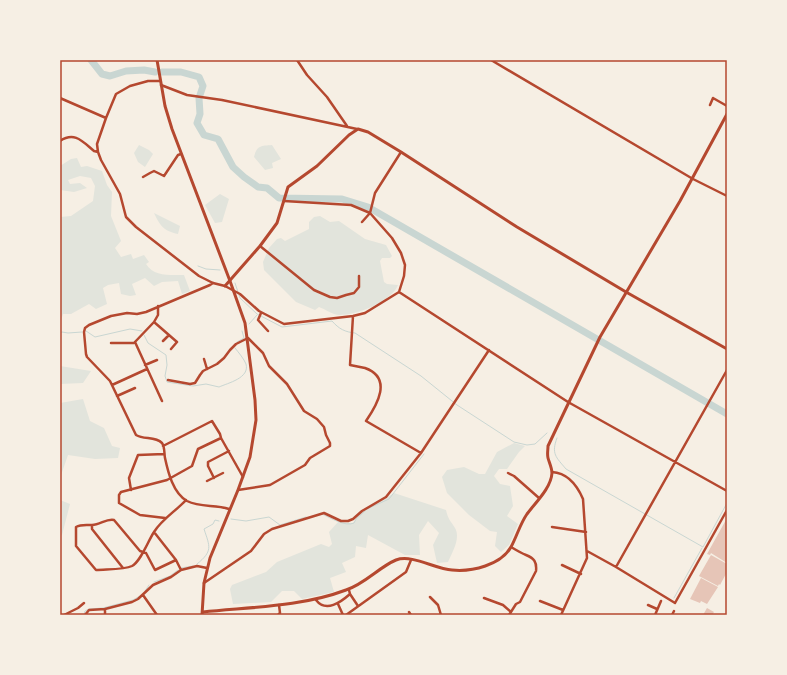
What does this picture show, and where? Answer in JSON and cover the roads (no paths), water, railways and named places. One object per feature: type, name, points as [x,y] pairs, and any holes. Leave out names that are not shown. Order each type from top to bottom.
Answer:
[{"type":"street","points":[[160,60],[157,62],[160,80],[172,129],[245,323],[255,400],[256,420],[252,445],[243,477],[229,509],[207,568],[204,583],[202,613],[316,600],[349,590],[364,582],[396,560],[411,560],[451,570],[466,570],[495,562],[506,554],[511,547],[521,524],[548,486],[552,472],[548,456],[548,446],[600,337],[693,178],[727,114]]},
{"type":"street","points":[[297,60],[327,97],[348,127]]},
{"type":"street","points":[[491,60],[693,178],[727,196]]},
{"type":"street","points":[[160,80],[136,84],[121,90],[116,94],[99,137],[97,148],[98,152],[107,172],[116,184],[125,213],[130,222],[199,276],[213,283],[225,286],[240,294],[261,313],[284,324],[353,316],[365,313],[399,292],[404,276],[405,265],[401,253],[392,238],[370,213],[351,205],[283,201]]},
{"type":"street","points":[[161,85],[187,95],[222,100],[368,132],[517,227],[626,292],[727,348]]},
{"type":"street","points":[[60,98],[106,118]]},
{"type":"street","points":[[710,105],[713,98],[727,106]]},
{"type":"street","points":[[225,286],[277,224],[288,188],[317,166],[349,135],[358,129]]},
{"type":"street","points":[[60,141],[71,136],[76,137],[94,152],[98,152]]},
{"type":"street","points":[[362,222],[370,213],[375,193],[401,152]]},
{"type":"street","points":[[144,177],[154,172],[164,176],[178,155],[181,154]]},
{"type":"street","points":[[260,246],[314,290],[330,297],[337,298],[354,292],[359,287],[359,276]]},
{"type":"street","points":[[213,283],[146,312],[111,316],[89,325],[85,328],[84,332],[87,357],[112,384],[136,435],[156,439],[161,442],[170,478],[176,488],[186,500],[201,506],[222,506],[229,509]]},
{"type":"street","points":[[399,292],[568,402],[727,491]]},
{"type":"street","points":[[111,343],[134,344],[154,322],[158,315],[158,306]]},
{"type":"street","points":[[261,313],[258,320],[268,331]]},
{"type":"street","points":[[353,316],[350,365],[366,368],[374,373],[379,378],[381,389],[376,406],[366,421],[421,453]]},
{"type":"street","points":[[154,322],[176,342],[171,348]]},
{"type":"street","points":[[163,341],[168,335]]},
{"type":"street","points":[[168,380],[190,384],[195,383],[200,375],[224,358],[236,344],[248,338]]},
{"type":"street","points":[[238,490],[270,485],[305,465],[310,458],[330,446],[324,427],[317,419],[304,411],[287,384],[269,366],[263,353],[248,338]]},
{"type":"street","points":[[135,342],[162,401]]},
{"type":"street","points":[[204,583],[251,551],[264,534],[272,529],[322,514],[341,521],[348,521],[386,497],[421,453],[489,350]]},
{"type":"street","points":[[204,359],[207,369]]},
{"type":"street","points":[[146,365],[157,360]]},
{"type":"street","points":[[112,384],[147,369]]},
{"type":"street","points":[[616,567],[727,370]]},
{"type":"street","points":[[117,396],[135,388]]},
{"type":"street","points":[[163,446],[212,421],[243,477]]},
{"type":"street","points":[[166,518],[140,515],[119,504],[119,495],[121,492],[170,478],[192,466],[198,449],[221,438]]},
{"type":"street","points":[[214,478],[208,466],[208,462],[229,451]]},
{"type":"street","points":[[131,490],[129,478],[138,455],[164,454]]},
{"type":"street","points":[[552,472],[560,472],[567,477],[581,493],[583,499],[586,532],[587,558],[562,613]]},
{"type":"street","points":[[207,481],[223,473]]},
{"type":"street","points":[[508,473],[514,476],[539,498]]},
{"type":"street","points":[[176,560],[155,570],[146,554],[143,552],[140,551],[114,520],[111,519],[92,525],[78,525],[76,527],[76,546],[96,570],[133,566],[138,561],[143,552],[154,532],[161,522],[177,510],[186,500]]},
{"type":"street","points":[[587,551],[675,603],[727,510]]},
{"type":"street","points":[[92,525],[92,529],[123,568]]},
{"type":"street","points":[[552,527],[586,532]]},
{"type":"street","points":[[154,532],[176,560],[181,570]]},
{"type":"street","points":[[484,598],[503,605],[510,613],[516,604],[520,602],[537,566],[535,560],[530,556],[511,547]]},
{"type":"street","points":[[338,604],[345,615],[406,572],[411,560]]},
{"type":"street","points":[[562,565],[581,574]]},
{"type":"street","points":[[86,615],[89,610],[105,609],[132,602],[143,595],[153,584],[171,577],[181,570],[197,566],[207,568]]},
{"type":"street","points":[[349,590],[358,606]]},
{"type":"street","points":[[316,600],[319,604],[326,606],[338,604],[350,594]]},
{"type":"street","points":[[143,595],[157,615]]},
{"type":"street","points":[[430,597],[438,605],[441,615]]},
{"type":"street","points":[[540,601],[567,615]]},
{"type":"street","points":[[654,615],[661,601]]},
{"type":"street","points":[[64,615],[78,608],[84,603]]},
{"type":"street","points":[[278,615],[280,613],[279,604]]},
{"type":"street","points":[[648,605],[657,608]]},
{"type":"street","points":[[105,609],[105,615]]},
{"type":"street","points":[[672,615],[674,611]]},
{"type":"waterway","points":[[91,60],[102,74],[110,76],[126,71],[144,70],[155,72]]},
{"type":"waterway","points":[[162,72],[181,72],[199,77],[203,86],[199,98],[200,114],[197,123],[204,135],[218,139],[233,167],[258,187],[267,188],[279,198],[342,199],[368,207],[727,414]]},
{"type":"waterway","points":[[198,266],[206,269],[220,270]]},
{"type":"waterway","points":[[235,283],[240,298],[257,314],[282,327],[332,321],[345,331],[355,333],[421,376],[457,405],[514,442],[527,445],[535,444],[547,433]]},
{"type":"waterway","points":[[249,324],[257,315]]},
{"type":"waterway","points":[[86,331],[95,337],[130,329],[142,331]]},
{"type":"waterway","points":[[237,342],[244,338],[242,331]]},
{"type":"waterway","points":[[60,333],[82,332]]},
{"type":"waterway","points":[[144,335],[148,343],[166,355],[167,365],[165,376],[167,382],[193,386],[206,384],[219,387],[233,382],[242,376],[245,373],[246,364],[235,348]]},
{"type":"waterway","points":[[557,438],[554,448],[555,452],[566,469],[703,547],[727,503]]},
{"type":"waterway","points":[[367,509],[389,499],[424,454]]},
{"type":"waterway","points":[[322,514],[338,522],[350,524],[354,523],[356,519],[365,511]]},
{"type":"waterway","points":[[231,519],[246,521],[269,517],[280,525],[306,517]]},
{"type":"waterway","points":[[197,564],[206,556],[209,548],[204,529],[213,524],[215,520],[219,521]]},
{"type":"waterway","points":[[674,598],[702,548]]},
{"type":"waterway","points":[[181,568],[193,566]]},
{"type":"waterway","points":[[154,582],[170,576],[178,570]]},
{"type":"waterway","points":[[145,591],[149,585]]},
{"type":"waterway","points":[[84,614],[85,611],[89,609],[103,608],[133,600],[140,596]]}]
